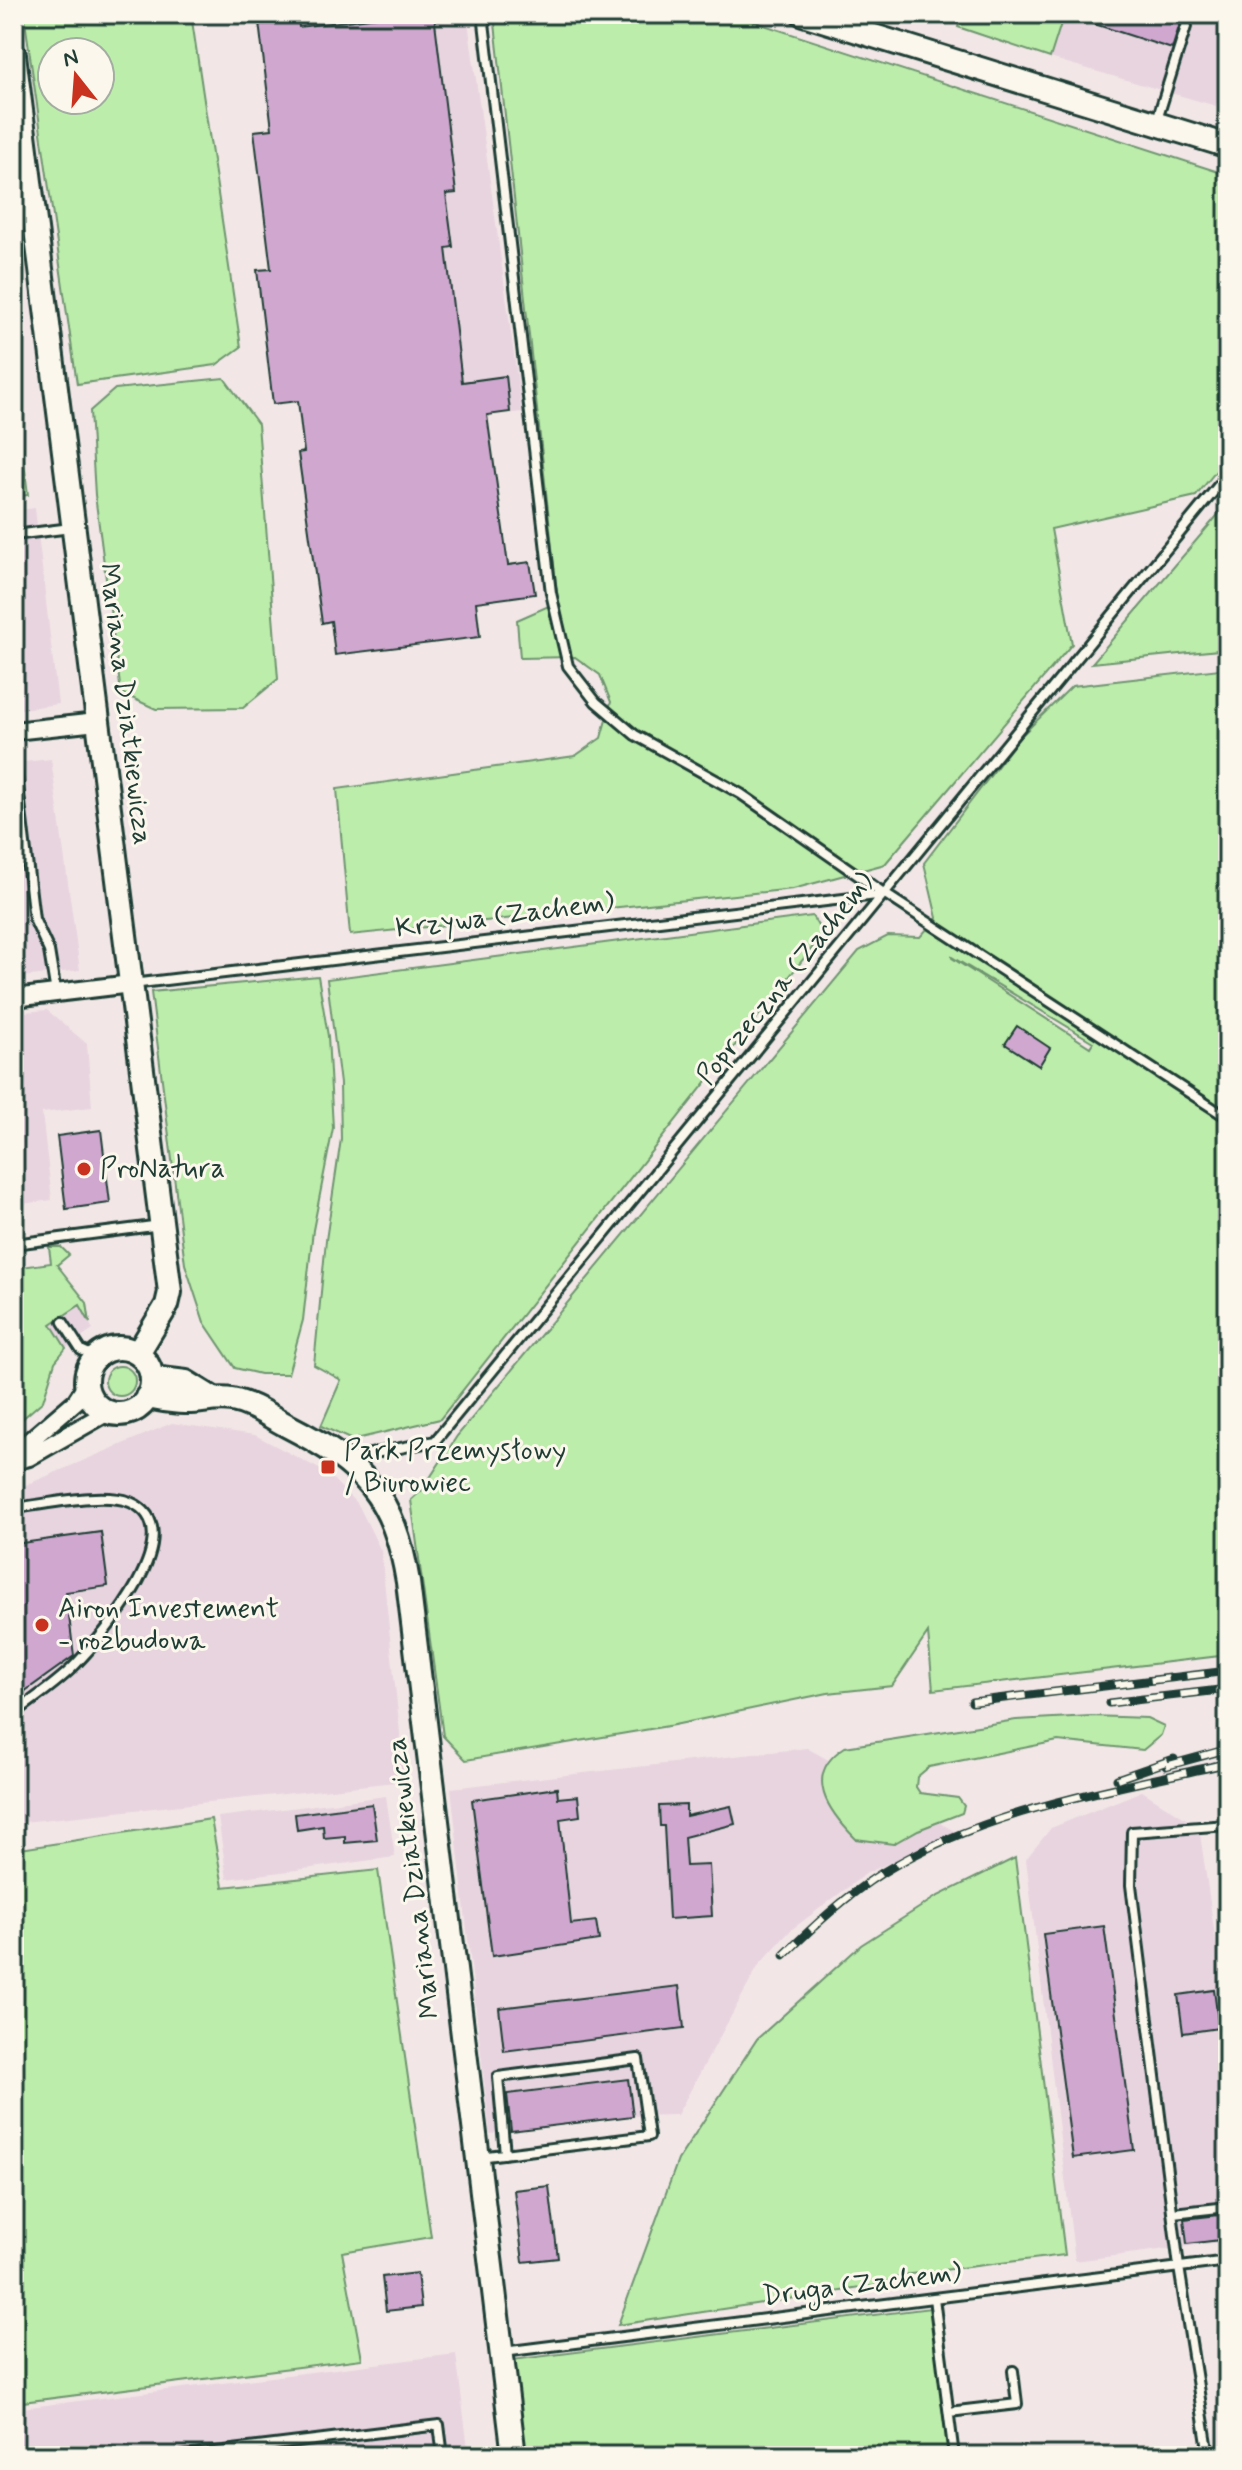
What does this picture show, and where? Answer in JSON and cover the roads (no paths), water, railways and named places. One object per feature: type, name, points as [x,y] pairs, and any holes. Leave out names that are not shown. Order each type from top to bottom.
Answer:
[{"type":"street","points":[[803,14],[857,22],[1228,146]]},
{"type":"street","name":"Mariana Dziatkiewicza","points":[[14,55],[170,1292],[167,1305],[138,1353]]},
{"type":"street","points":[[14,731],[97,722]]},
{"type":"street","points":[[14,998],[131,984]]},
{"type":"street","points":[[14,1454],[76,1401],[86,1386],[89,1368],[96,1357],[117,1348],[138,1353],[148,1364],[150,1387],[130,1412],[108,1412],[29,1457],[14,1461]]},
{"type":"street","name":"Mariana Dziatkiewicza","points":[[150,1387],[186,1382],[212,1398],[252,1405],[345,1459],[385,1506],[402,1546],[514,2456]]},
{"type":"street","points":[[86,1386],[95,1403],[108,1412]]},
{"type":"lane","points":[[445,14],[458,14]]},
{"type":"lane","points":[[483,14],[551,593],[568,666],[596,702],[635,735],[741,794],[885,894],[1228,1118]]},
{"type":"lane","points":[[1156,124],[1190,14]]},
{"type":"lane","name":"Poprzeczna (Zachem)","points":[[345,1459],[435,1441],[1228,474]]},
{"type":"lane","points":[[14,535],[72,528]]},
{"type":"lane","points":[[14,752],[17,808],[34,919],[49,951],[56,993]]},
{"type":"lane","name":"Krzywa (Zachem)","points":[[131,984],[885,894]]},
{"type":"lane","points":[[14,1244],[162,1225]]},
{"type":"lane","points":[[63,1322],[81,1350],[96,1357]]},
{"type":"lane","points":[[14,1508],[113,1499],[130,1502],[151,1522],[155,1538],[151,1555],[116,1617],[74,1666],[14,1714]]},
{"type":"lane","points":[[1209,2456],[1179,2267],[1131,1885],[1132,1832],[1228,1825]]},
{"type":"lane","points":[[478,2157],[505,2154],[649,2136],[638,2059],[498,2077],[505,2154]]},
{"type":"lane","points":[[1173,2213],[1228,2207]]},
{"type":"lane","name":"Druga (Zachem)","points":[[502,2353],[1228,2261]]},
{"type":"lane","points":[[934,2298],[954,2456]]},
{"type":"lane","points":[[949,2412],[1017,2404],[1013,2371]]},
{"type":"lane","points":[[183,2456],[439,2425],[443,2456]]},
{"type":"railway","points":[[972,1702],[1228,1671]]},
{"type":"railway","points":[[1109,1703],[1228,1689]]},
{"type":"railway","points":[[1166,1766],[1228,1749]]},
{"type":"railway","points":[[1117,1779],[1174,1759]]},
{"type":"railway","points":[[784,1955],[831,1911],[882,1873],[963,1833],[1050,1804],[1228,1763]]},
{"type":"place","name":"ProNatura","points":[[84,1169]]},
{"type":"place","name":"Park Przemysłowy / Biurowiec","points":[[328,1467]]},
{"type":"place","name":"Airon Investement - rozbudowa","points":[[42,1625]]}]
